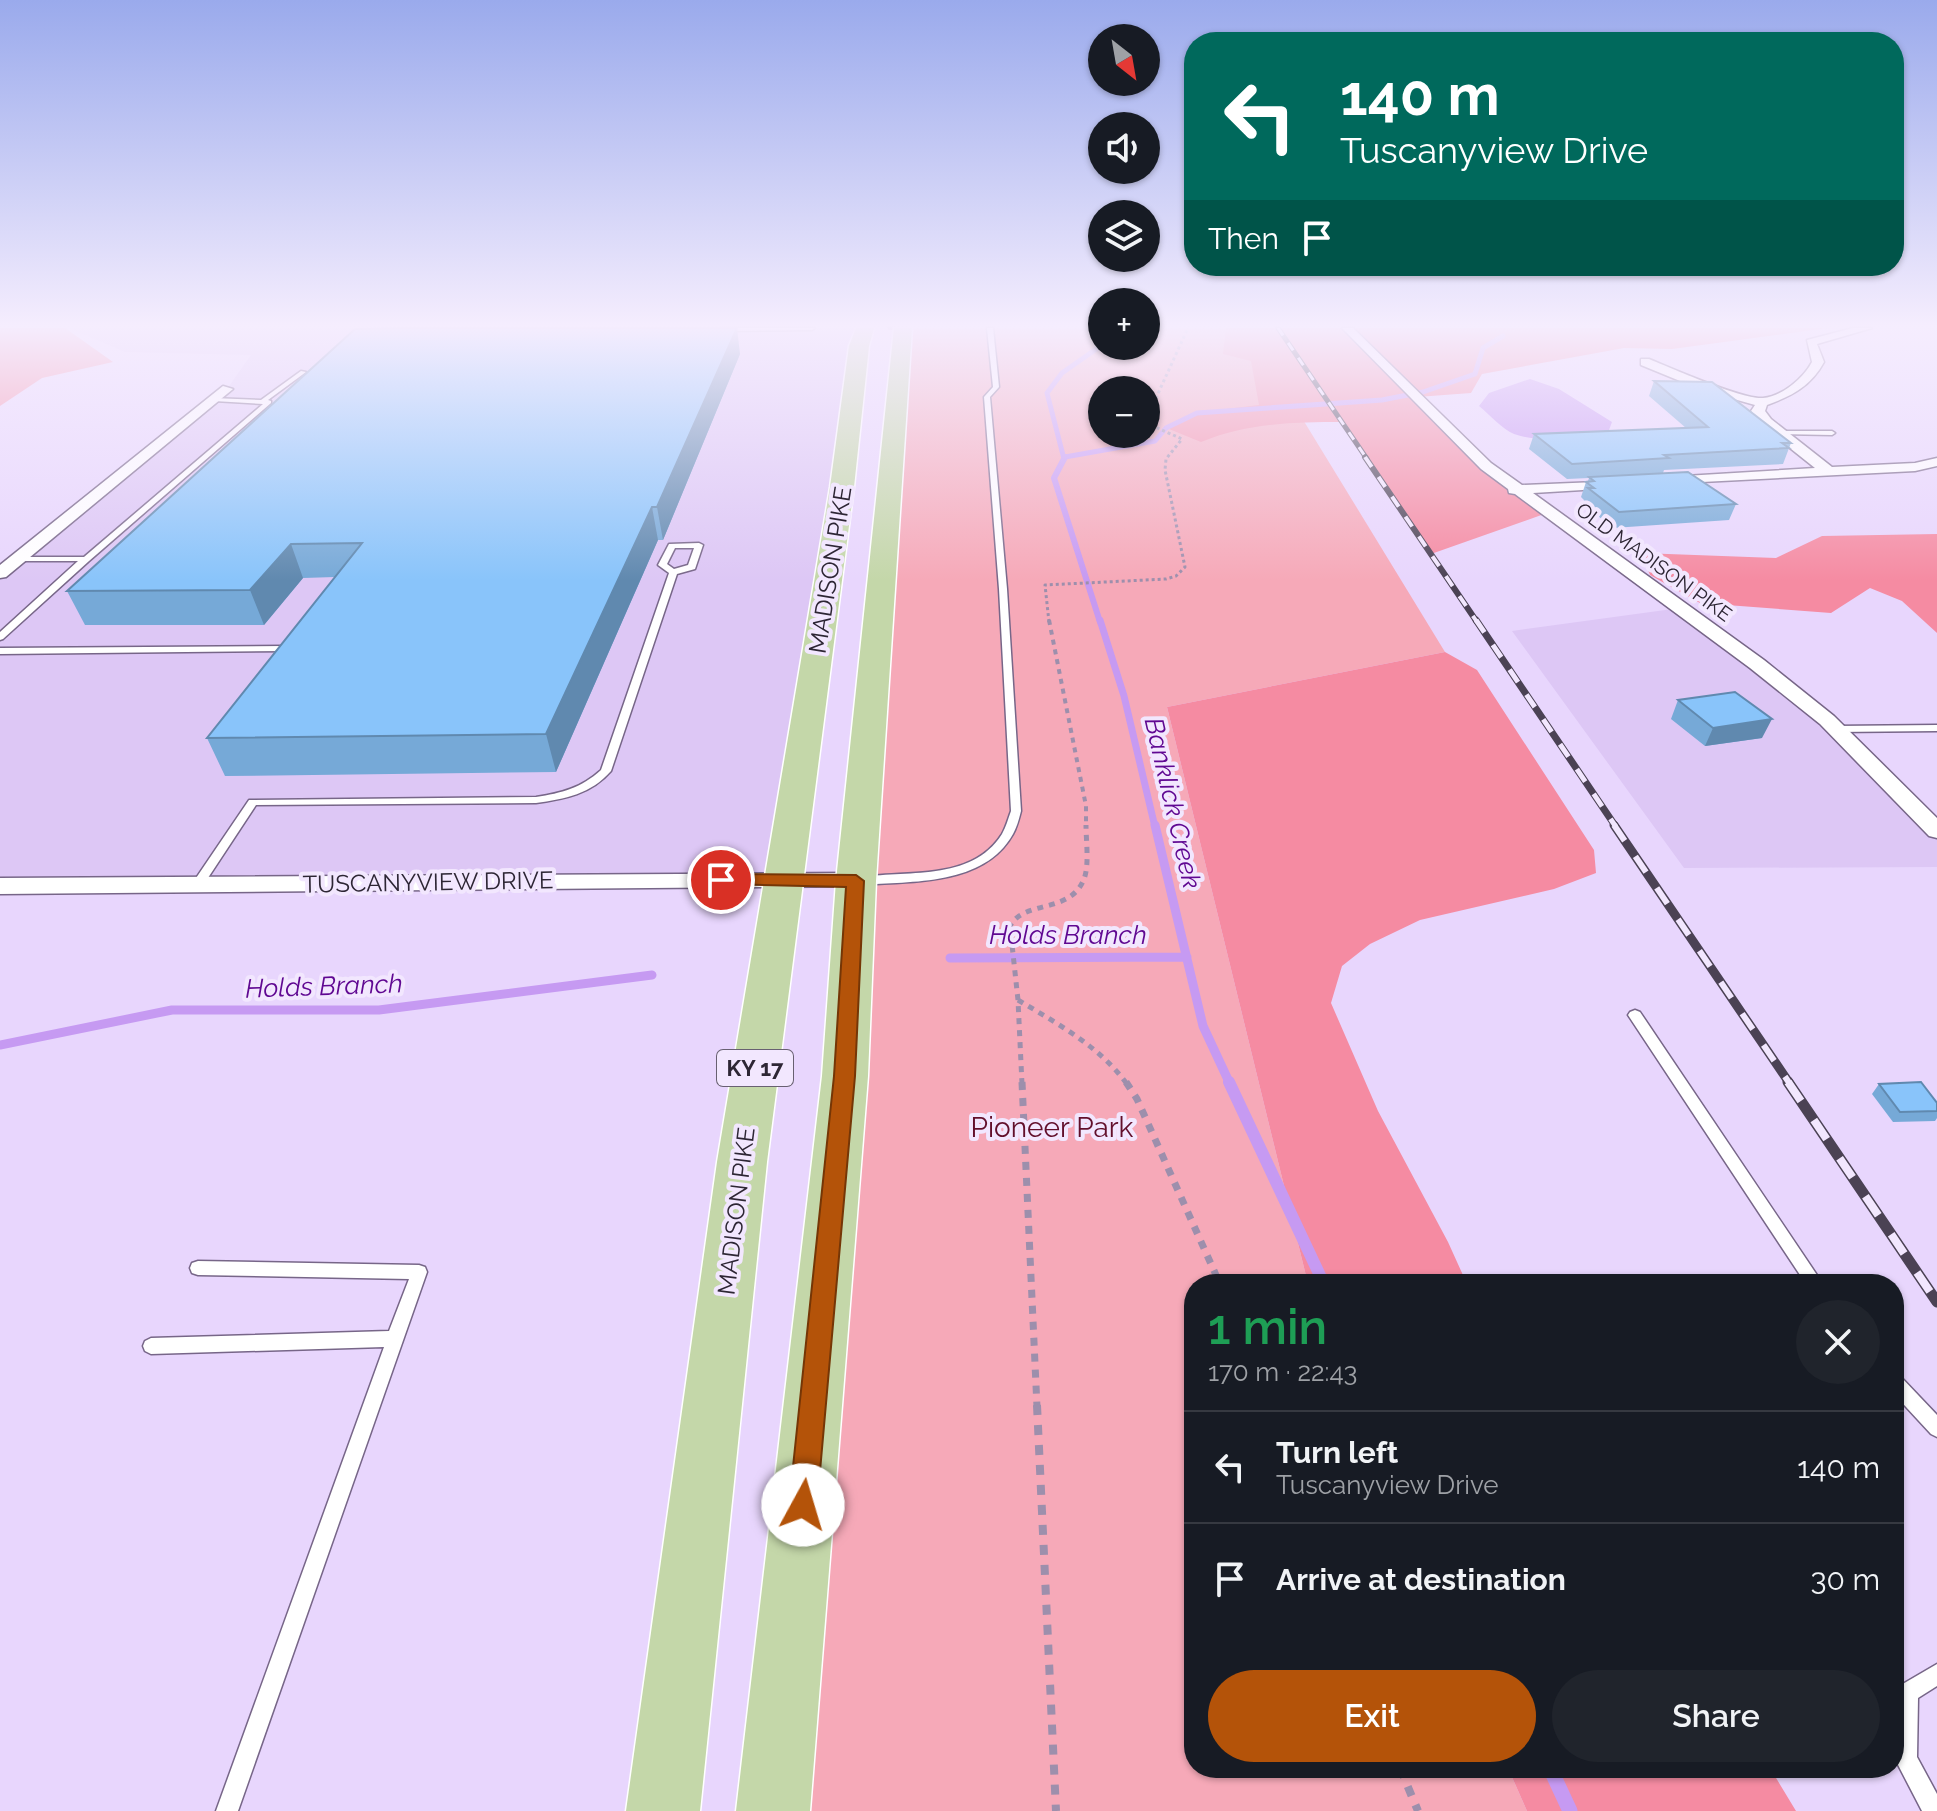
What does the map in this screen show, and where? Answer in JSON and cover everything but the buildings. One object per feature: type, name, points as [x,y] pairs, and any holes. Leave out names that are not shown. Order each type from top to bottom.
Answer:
[{"type":"main road","name":"MADISON PIKE","points":[[663,1811],[742,1162],[851,413]]},
{"type":"main road","name":"MADISON PIKE","points":[[773,1811],[845,1076],[856,881],[896,413]]},
{"type":"street","points":[[0,573],[197,413]]},
{"type":"street","name":"OLD MADISON PIKE","points":[[1432,413],[1514,490],[1757,664],[1836,729],[1937,831]]},
{"type":"street","points":[[1760,413],[1829,472]]},
{"type":"street","points":[[1657,481],[1915,467],[1937,462]]},
{"type":"street","points":[[1514,490],[1626,483]]},
{"type":"street","name":"TUSCANYVIEW DRIVE","points":[[0,886],[856,881]]},
{"type":"lane","points":[[0,637],[257,413]]},
{"type":"lane","points":[[856,881],[931,875],[961,868],[988,856],[1007,836],[1016,811],[1003,589],[988,413]]},
{"type":"lane","points":[[1780,433],[1832,433]]},
{"type":"lane","points":[[18,559],[86,559]]},
{"type":"lane","points":[[198,884],[253,802],[536,800],[566,796],[589,788],[606,771],[673,572]]},
{"type":"lane","points":[[0,651],[285,649]]},
{"type":"lane","points":[[1836,729],[1937,728]]},
{"type":"lane","points":[[1635,1015],[1808,1274]]},
{"type":"lane","points":[[198,1268],[419,1272],[227,1811]]},
{"type":"lane","points":[[151,1346],[396,1339]]},
{"type":"lane","points":[[1904,1393],[1937,1428]]},
{"type":"lane","points":[[1934,1811],[1906,1759],[1908,1692],[1937,1674]]},
{"type":"path","points":[[1056,1811],[1018,1000],[1010,926],[1014,918],[1068,899],[1085,877],[1086,806],[1051,642],[1045,585],[1154,580],[1176,576],[1185,567],[1165,470],[1166,459],[1181,443],[1179,436],[1151,423],[1150,413]]},
{"type":"path","points":[[1018,1000],[1092,1044],[1121,1073],[1137,1099],[1216,1274]]},
{"type":"path","points":[[1404,1778],[1418,1811]]},
{"type":"shaded area","points":[[198,413],[850,413],[783,880],[0,886],[0,573]]},
{"type":"shaded area","points":[[1434,413],[1547,513],[1431,554],[1342,422],[1252,427],[1201,442],[1164,427],[1198,414]]},
{"type":"shaded area","points":[[1486,413],[1597,413],[1612,422],[1609,430],[1562,438],[1536,439],[1505,429]]},
{"type":"shaded area","points":[[1937,534],[1937,633],[1902,601],[1870,588],[1831,613],[1700,603],[1650,575],[1641,553],[1776,558],[1822,536]]},
{"type":"shaded area","points":[[1680,608],[1757,664],[1937,831],[1937,867],[1684,868],[1512,631]]},
{"type":"shaded area","points":[[1445,652],[1477,670],[1594,850],[1596,873],[1554,889],[1420,920],[1370,944],[1342,966],[1331,1003],[1378,1111],[1462,1274],[1306,1274],[1167,707]]},
{"type":"shaded area","points":[[1512,1778],[1776,1778],[1796,1811],[1527,1811]]},
{"type":"green space","name":"Pioneer Park","points":[[896,413],[1088,413],[1088,448],[1160,448],[1160,413],[1299,413],[1445,652],[1167,707],[1306,1274],[1184,1274],[1184,1778],[1512,1778],[1527,1811],[773,1811]]},
{"type":"waterway","name":"Banklick Creek","points":[[1052,413],[1064,459]]},
{"type":"waterway","points":[[1064,459],[1155,441],[1166,428],[1204,413]]},
{"type":"waterway","name":"Banklick Creek","points":[[1064,459],[1054,478],[1100,622]]},
{"type":"waterway","name":"Banklick Creek","points":[[1100,620],[1124,696],[1155,827]]},
{"type":"waterway","name":"Banklick Creek","points":[[1155,825],[1187,957]]},
{"type":"waterway","name":"Holds Branch","points":[[950,958],[1187,957]]},
{"type":"waterway","name":"Banklick Creek","points":[[1187,957],[1203,1026],[1230,1084]]},
{"type":"waterway","name":"Holds Branch","points":[[0,1045],[172,1010],[379,1010],[652,975]]},
{"type":"waterway","name":"Banklick Creek","points":[[1229,1082],[1319,1274]]},
{"type":"waterway","name":"Banklick Creek","points":[[1555,1778],[1570,1811]]},
{"type":"railway","points":[[1335,413],[1367,459]]},
{"type":"railway","points":[[1365,457],[1477,622]]},
{"type":"railway","points":[[1476,620],[1616,827]]},
{"type":"railway","points":[[1614,825],[1790,1084]]},
{"type":"railway","points":[[1788,1082],[1937,1302]]},
{"type":"route","points":[[721,880],[856,881],[845,1076],[803,1505]]}]
